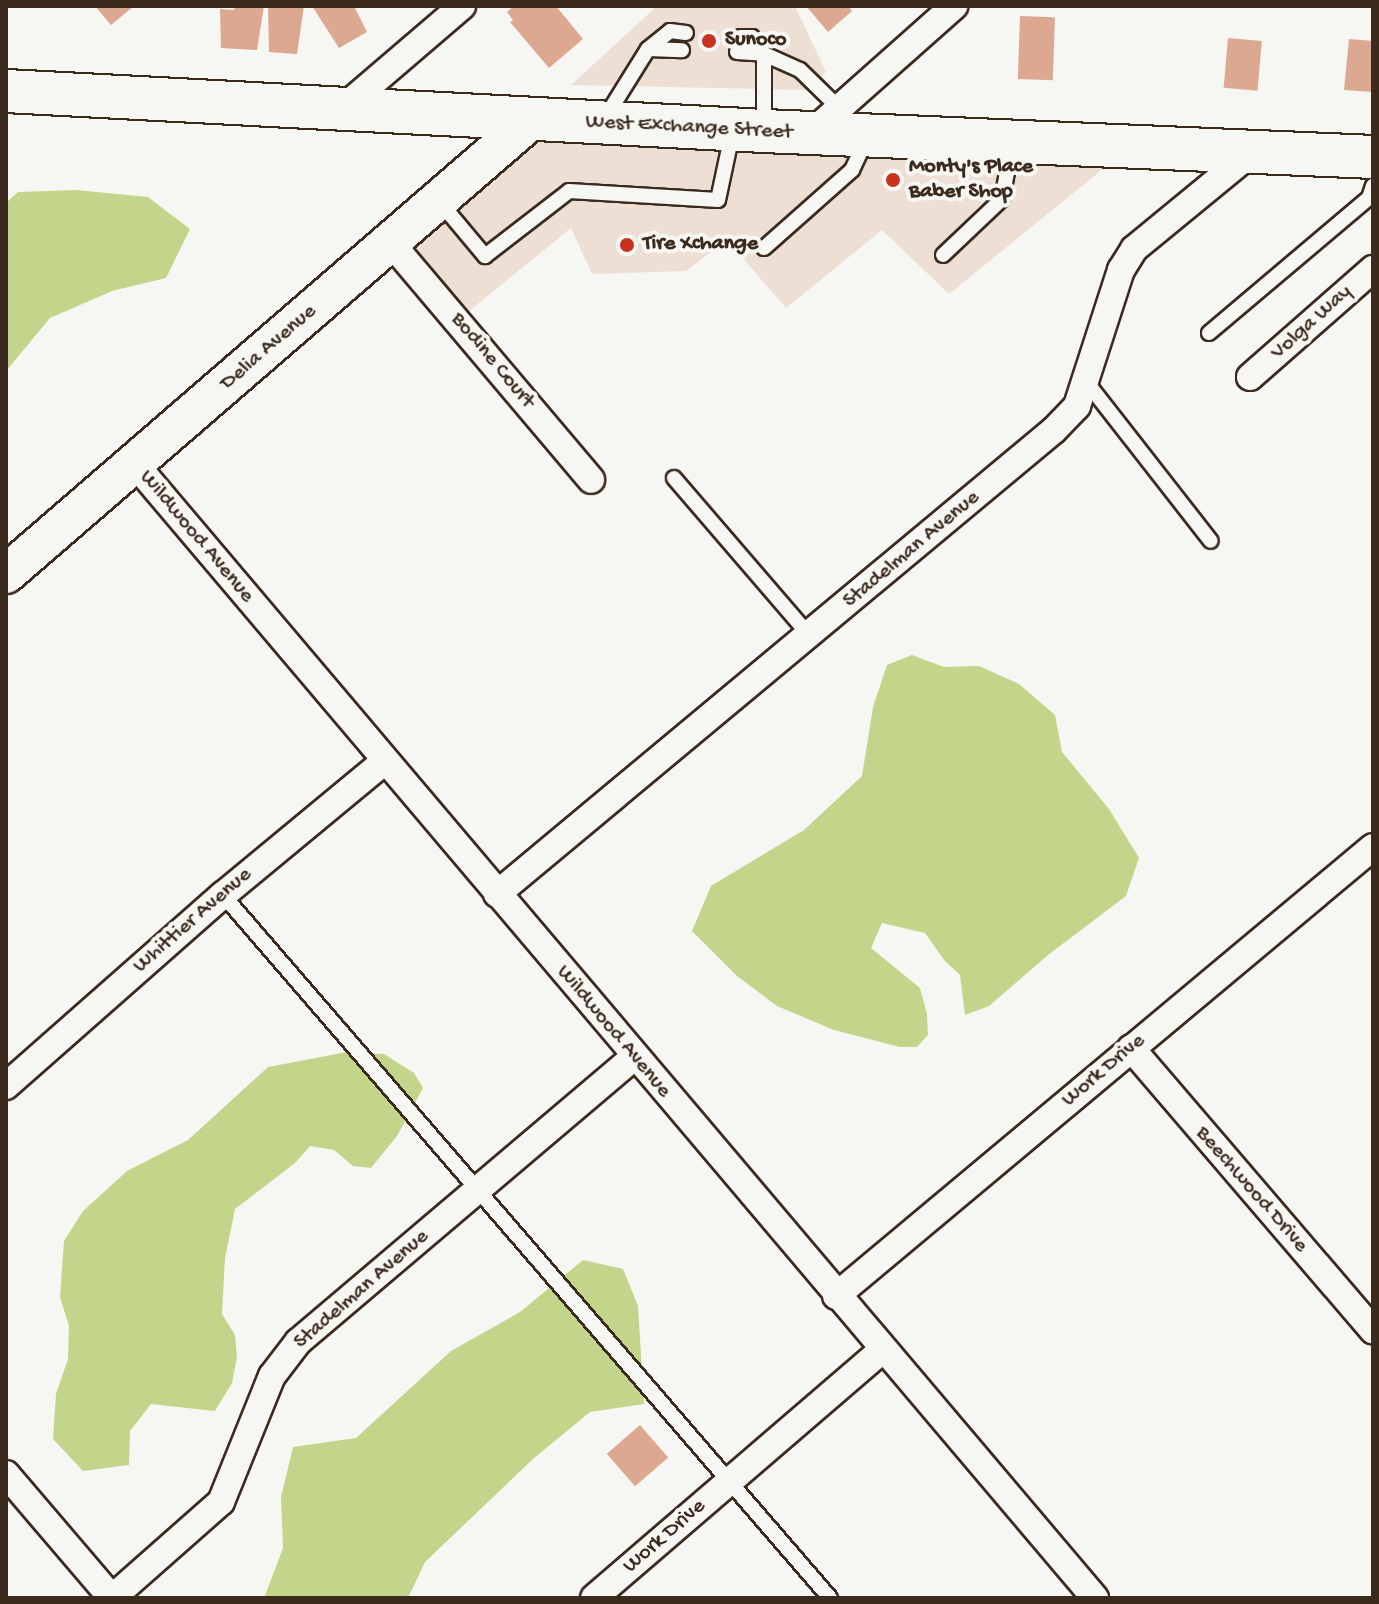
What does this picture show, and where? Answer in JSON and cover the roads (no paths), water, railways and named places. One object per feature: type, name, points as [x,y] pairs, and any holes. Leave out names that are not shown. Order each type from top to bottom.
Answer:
[{"type":"main road","name":"West Exchange Street","points":[[6,91],[749,131],[824,121],[868,136],[1373,157]]},
{"type":"street","points":[[342,109],[462,6]]},
{"type":"street","points":[[824,121],[954,6]]},
{"type":"street","name":"Delia Avenue","points":[[6,574],[531,120]]},
{"type":"street","name":"Stadelman Avenue","points":[[497,894],[1054,430],[1077,406],[1121,270],[1134,249],[1252,152]]},
{"type":"street","name":"Bodine Court","points":[[391,243],[591,480]]},
{"type":"street","name":"Volga Way","points":[[1250,377],[1373,269]]},
{"type":"street","name":"Wildwood Avenue","points":[[135,464],[836,1296],[1095,1598]]},
{"type":"street","name":"Whittier Avenue","points":[[6,1086],[223,895],[385,761]]},
{"type":"street","name":"Work Drive","points":[[836,1296],[1373,847]]},
{"type":"street","name":"Beechwood Drive","points":[[1131,1048],[1373,1330]]},
{"type":"street","name":"Stadelman Avenue","points":[[112,1598],[221,1502],[272,1376],[298,1342],[634,1057]]},
{"type":"street","name":"Work Drive","points":[[594,1598],[882,1350]]},
{"type":"street","points":[[6,1474],[112,1598]]},
{"type":"lane","points":[[602,123],[648,49],[670,31],[686,33]]},
{"type":"lane","points":[[439,201],[485,256],[569,191],[718,200],[749,131],[764,54],[752,37],[740,37]]},
{"type":"lane","points":[[648,49],[682,50]]},
{"type":"lane","points":[[737,52],[764,54],[800,70],[824,121]]},
{"type":"lane","points":[[764,248],[852,170],[868,136]]},
{"type":"lane","points":[[943,255],[1002,199],[1012,142]]},
{"type":"lane","points":[[1209,333],[1369,198],[1373,186]]},
{"type":"lane","points":[[1085,380],[1211,541]]},
{"type":"lane","points":[[674,478],[810,636]]},
{"type":"lane","points":[[223,895],[315,997],[476,1191],[830,1598]]},
{"type":"place","name":"Sunoco","points":[[709,41]]},
{"type":"place","name":"Monty's Place Baber Shop","points":[[893,180]]},
{"type":"place","name":"Tire Xchange","points":[[627,245]]}]
